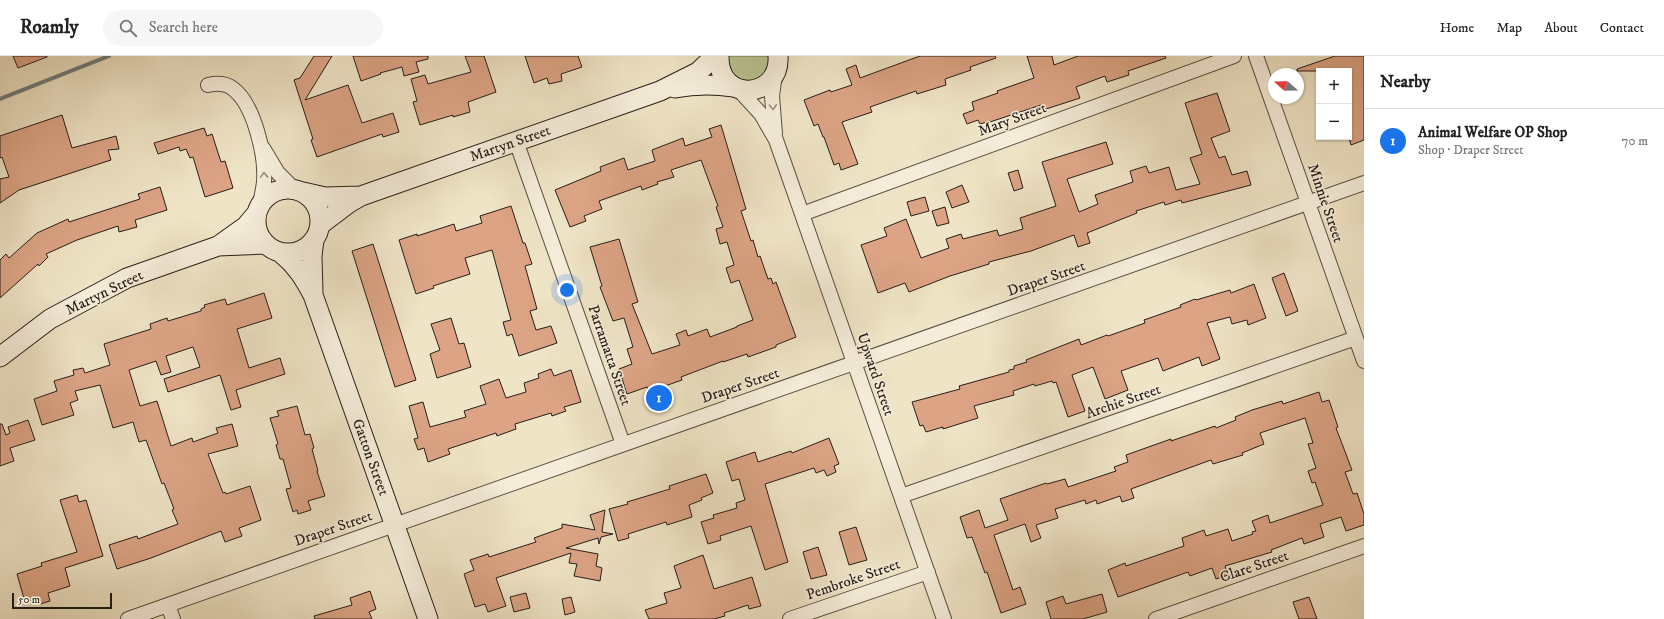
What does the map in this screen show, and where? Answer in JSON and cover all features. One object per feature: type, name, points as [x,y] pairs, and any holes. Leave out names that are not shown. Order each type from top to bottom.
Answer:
[{"type":"street","name":"Martyn Street","points":[[317,232],[349,203],[361,196],[660,91],[698,72],[715,56]]},
{"type":"street","points":[[719,56],[720,70],[723,77],[737,88]]},
{"type":"street","name":"Mary Street","points":[[802,214],[1234,56]]},
{"type":"street","name":"Minnie Street","points":[[1256,56],[1364,361]]},
{"type":"street","name":"Martyn Street","points":[[660,91],[700,85],[715,85],[737,88],[746,91],[758,89],[770,81],[780,62]]},
{"type":"street","name":"Upward Street","points":[[776,140],[772,96],[780,62]]},
{"type":"street","points":[[208,85],[226,85],[235,90],[241,96],[249,111],[260,144],[264,181],[258,210],[257,230],[274,248],[300,251],[308,246],[317,232],[320,215],[311,198],[298,191],[278,173],[260,144]]},
{"type":"street","name":"Upward Street","points":[[737,88],[756,107],[776,140],[944,619]]},
{"type":"street","name":"Parramatta Street","points":[[516,141],[623,444]]},
{"type":"street","name":"Draper Street","points":[[128,619],[1364,183]]},
{"type":"street","points":[[258,210],[266,198],[274,192],[284,189],[298,191]]},
{"type":"street","name":"Martyn Street","points":[[298,191],[325,197],[361,196]]},
{"type":"street","name":"Martyn Street","points":[[0,357],[50,319],[127,278],[218,246],[246,226],[258,210]]},
{"type":"street","name":"Gatton Street","points":[[313,295],[312,262],[317,232]]},
{"type":"street","name":"Martyn Street","points":[[218,246],[274,248]]},
{"type":"street","name":"Gatton Street","points":[[274,248],[294,263],[302,274],[313,295],[428,619]]},
{"type":"street","name":"Archie Street","points":[[901,496],[1356,338]]},
{"type":"street","name":"Clare Street","points":[[1156,619],[1364,546]]},
{"type":"street","name":"Pembroke Street","points":[[790,619],[928,572]]},
{"type":"street","points":[[168,605],[173,619]]},
{"type":"green space","points":[[726,56],[770,56],[770,67],[761,78],[747,83],[734,78]]},
{"type":"building","points":[[13,56],[47,56],[47,57],[18,68]]},
{"type":"building","points":[[314,56],[332,56],[305,100],[348,85],[362,123],[393,113],[399,132],[383,137],[382,134],[317,157],[311,140],[313,139],[294,80],[300,78]]},
{"type":"building","points":[[353,56],[428,56],[428,59],[416,62],[419,72],[404,76],[402,67],[380,73],[381,74],[361,81]]},
{"type":"building","points":[[465,56],[484,56],[496,92],[468,102],[470,112],[453,117],[453,115],[420,125],[413,102],[417,101],[411,79],[425,75],[428,84],[471,72]]},
{"type":"building","points":[[525,56],[578,56],[582,67],[561,74],[562,81],[549,84],[547,78],[534,83]]},
{"type":"building","points":[[920,56],[995,56],[996,58],[970,67],[971,70],[945,79],[946,85],[917,94],[916,91],[870,107],[872,112],[842,122],[858,164],[841,170],[839,163],[834,165],[818,124],[814,126],[804,100],[830,90],[831,92],[852,85],[846,69],[856,65],[860,78]]},
{"type":"building","points":[[1027,56],[1052,56],[1054,65],[1078,56],[1165,56],[1166,58],[1128,71],[1129,75],[1107,82],[1105,76],[1076,87],[1080,98],[1043,110],[1041,105],[990,122],[980,124],[978,120],[967,124],[963,114],[974,110],[972,102],[998,93],[997,91],[1034,78]]},
{"type":"building","points":[[1335,56],[1364,56],[1364,140],[1351,145],[1350,140],[1352,140],[1352,68],[1316,68],[1316,71],[1304,71],[1304,68],[1300,68]]},
{"type":"building","points":[[1217,93],[1230,131],[1211,138],[1219,158],[1225,156],[1232,175],[1247,171],[1251,185],[1182,203],[1181,200],[1165,205],[1164,202],[1136,211],[1137,213],[1087,233],[1090,243],[1078,247],[1074,235],[1031,251],[989,262],[989,264],[950,276],[909,292],[905,283],[878,293],[861,245],[887,236],[884,228],[906,219],[921,258],[949,248],[946,239],[961,234],[963,239],[997,230],[999,236],[1023,229],[1020,218],[1056,206],[1042,162],[1106,142],[1113,164],[1067,179],[1079,212],[1098,204],[1095,195],[1133,182],[1130,171],[1146,166],[1149,173],[1169,167],[1176,190],[1200,184],[1190,158],[1202,154],[1185,103]]},
{"type":"building","points":[[62,115],[72,148],[116,136],[119,149],[108,150],[111,160],[19,190],[0,203],[0,179],[9,177],[2,157],[0,158],[0,136]]},
{"type":"building","points":[[721,125],[746,209],[741,211],[751,241],[753,240],[758,257],[760,256],[768,279],[771,278],[773,284],[776,282],[796,337],[776,345],[776,347],[748,357],[747,354],[723,361],[681,377],[682,380],[665,386],[670,400],[653,405],[647,387],[627,394],[619,369],[632,364],[627,349],[633,347],[624,318],[613,321],[600,287],[602,286],[590,247],[619,239],[638,302],[632,304],[652,354],[680,345],[676,334],[686,330],[688,336],[707,329],[710,337],[753,320],[739,280],[731,283],[726,268],[734,265],[727,242],[720,244],[716,229],[723,227],[716,207],[718,206],[701,160],[671,170],[674,177],[657,182],[658,184],[642,190],[641,186],[599,201],[602,209],[584,216],[586,221],[570,227],[555,190],[601,171],[600,167],[624,158],[628,170],[655,161],[652,150],[683,138],[685,146],[712,137],[709,129]]},
{"type":"building","points":[[204,128],[207,136],[212,134],[221,162],[225,161],[233,188],[205,197],[193,157],[190,158],[186,149],[180,151],[179,147],[158,154],[154,143]]},
{"type":"building","points":[[1018,170],[1023,188],[1014,191],[1008,173]]},
{"type":"building","points":[[962,185],[969,202],[952,208],[946,192]]},
{"type":"building","points":[[160,187],[167,210],[135,220],[137,227],[119,232],[118,226],[77,240],[46,254],[48,257],[39,266],[38,264],[0,298],[0,260],[6,254],[9,258],[37,233],[68,219],[69,222],[140,199],[138,194]]},
{"type":"building","points":[[925,197],[929,211],[911,216],[907,202]]},
{"type":"building","points":[[511,206],[523,243],[525,243],[532,264],[525,266],[537,309],[530,311],[536,330],[551,326],[557,343],[519,356],[512,334],[507,336],[503,322],[511,320],[492,250],[465,258],[470,274],[433,286],[434,288],[416,294],[399,240],[454,224],[456,231],[482,223],[480,216]]},
{"type":"building","points":[[945,207],[949,223],[937,226],[932,211]]},
{"type":"building","points":[[373,244],[416,380],[395,387],[352,251]]},
{"type":"building","points":[[1284,273],[1298,311],[1286,316],[1272,278]]},
{"type":"building","points":[[1254,284],[1266,318],[1248,325],[1247,320],[1232,324],[1230,317],[1207,323],[1220,359],[1202,366],[1199,357],[1163,371],[1158,358],[1121,371],[1128,390],[1105,399],[1093,367],[1072,375],[1085,411],[1068,417],[1056,382],[1053,383],[1052,381],[1035,386],[1034,384],[1013,391],[1014,395],[974,406],[978,418],[943,429],[943,427],[926,432],[923,425],[920,426],[912,402],[960,389],[959,386],[1009,372],[1009,370],[1014,369],[1014,366],[1027,362],[1026,360],[1079,339],[1081,345],[1145,323],[1144,320],[1181,307],[1180,305],[1195,299],[1196,300],[1230,290],[1231,293]]},
{"type":"building","points":[[264,293],[272,318],[237,329],[249,368],[280,358],[285,374],[236,390],[241,407],[231,410],[220,375],[168,392],[164,379],[200,367],[193,347],[166,356],[171,372],[161,375],[156,361],[129,370],[140,406],[157,401],[171,446],[192,438],[193,442],[218,433],[216,428],[232,424],[238,446],[208,454],[223,493],[225,492],[226,494],[250,486],[261,520],[239,528],[242,536],[225,542],[221,531],[151,558],[117,569],[109,545],[137,536],[138,539],[178,524],[172,510],[174,509],[164,483],[162,484],[146,440],[139,442],[133,422],[113,428],[100,385],[75,391],[78,400],[70,403],[74,415],[42,425],[34,399],[57,391],[54,381],[74,375],[73,370],[83,368],[85,373],[110,365],[104,344],[151,329],[150,324],[167,318],[168,321],[201,311],[201,309],[205,307],[204,305],[225,299],[227,305]]},
{"type":"building","points":[[451,318],[459,344],[464,343],[471,367],[437,378],[430,354],[440,350],[431,324]]},
{"type":"building","points":[[551,369],[554,376],[571,370],[581,402],[564,407],[566,411],[552,416],[551,413],[515,424],[516,429],[497,436],[496,433],[448,449],[450,454],[428,462],[424,448],[418,450],[414,439],[418,438],[409,406],[423,402],[430,427],[466,417],[464,411],[486,404],[480,386],[499,379],[506,398],[526,392],[524,383],[539,378],[538,374]]},
{"type":"building","points":[[1319,392],[1322,402],[1329,400],[1338,427],[1336,428],[1352,470],[1345,472],[1353,494],[1357,493],[1364,514],[1364,525],[1346,531],[1341,517],[1320,524],[1324,537],[1304,544],[1302,538],[1271,550],[1272,552],[1225,566],[1228,575],[1216,579],[1212,568],[1190,576],[1188,572],[1118,597],[1108,570],[1125,563],[1126,566],[1184,546],[1182,538],[1204,530],[1206,536],[1228,529],[1232,541],[1253,534],[1252,532],[1256,531],[1252,521],[1268,515],[1270,523],[1323,505],[1315,482],[1312,483],[1308,471],[1316,468],[1308,444],[1313,443],[1305,418],[1260,433],[1264,444],[1242,453],[1243,455],[1213,464],[1211,460],[1131,489],[1134,498],[1122,502],[1120,496],[1097,504],[1096,500],[1086,504],[1085,500],[1055,509],[1058,518],[1036,525],[1041,538],[1031,542],[1025,524],[994,535],[1013,590],[1020,587],[1026,604],[1001,613],[987,572],[985,573],[972,537],[967,538],[960,517],[979,510],[985,528],[1008,520],[1000,499],[1046,483],[1065,479],[1068,487],[1116,471],[1114,467],[1128,462],[1126,455],[1171,439],[1171,441],[1215,426],[1216,428],[1236,420],[1235,417],[1252,410],[1282,401],[1283,404]]},
{"type":"building","points":[[297,406],[305,435],[310,434],[314,448],[312,449],[317,471],[325,496],[308,501],[311,510],[298,514],[297,510],[293,512],[286,489],[291,488],[283,459],[280,459],[276,445],[278,444],[270,418],[279,416],[277,411]]},
{"type":"building","points":[[28,420],[35,440],[10,448],[14,461],[0,466],[0,424],[2,424],[6,435],[10,433],[8,427]]},
{"type":"building","points":[[829,438],[839,464],[834,466],[836,472],[827,476],[824,470],[816,473],[814,468],[765,484],[788,562],[765,570],[751,526],[720,536],[721,540],[708,544],[701,522],[714,518],[713,515],[737,508],[736,503],[745,500],[739,479],[732,481],[726,462],[755,452],[758,462],[791,451],[792,453]]},
{"type":"building","points":[[706,474],[713,493],[701,498],[702,500],[689,505],[692,517],[667,525],[666,522],[628,534],[629,538],[618,541],[609,509],[670,489],[669,486]]},
{"type":"building","points":[[77,495],[79,502],[86,500],[103,556],[65,568],[70,586],[48,593],[50,601],[40,604],[38,598],[25,602],[17,574],[42,566],[41,563],[77,552],[60,500]]},
{"type":"building","points":[[605,510],[602,532],[613,534],[601,537],[599,544],[598,538],[566,548],[598,554],[596,566],[602,568],[600,581],[574,576],[577,564],[569,563],[571,553],[496,578],[506,606],[488,612],[485,604],[475,607],[464,574],[474,570],[470,560],[488,554],[489,557],[536,542],[534,538],[562,528],[562,524],[595,530],[590,515]]},
{"type":"building","points":[[856,527],[867,560],[849,565],[839,532]]},
{"type":"building","points":[[818,547],[827,575],[811,579],[803,552]]},
{"type":"building","points":[[703,555],[714,589],[752,577],[761,606],[749,609],[748,605],[724,613],[725,616],[714,619],[649,619],[645,610],[667,603],[664,593],[681,588],[674,566]]},
{"type":"building","points":[[370,591],[376,609],[369,612],[372,619],[315,619],[314,616],[352,605],[350,598]]},
{"type":"building","points":[[526,593],[530,608],[514,612],[510,597]]},
{"type":"building","points":[[1102,594],[1107,612],[1083,619],[1051,619],[1046,602],[1063,596],[1066,604]]},
{"type":"building","points":[[571,597],[575,612],[565,615],[562,599]]},
{"type":"building","points":[[1309,597],[1317,619],[1299,619],[1293,602]]},
{"type":"waterway","points":[[0,99],[109,56]]},
{"type":"place","name":"Animal Welfare OP Shop","points":[[659,398]]}]
